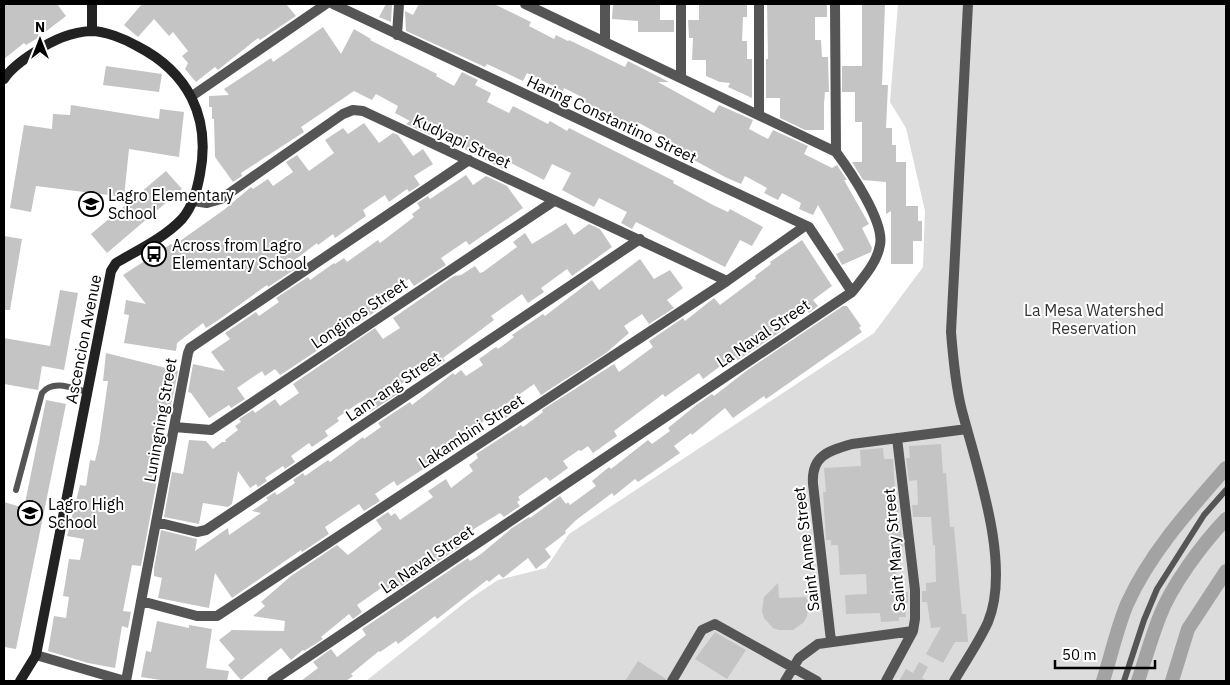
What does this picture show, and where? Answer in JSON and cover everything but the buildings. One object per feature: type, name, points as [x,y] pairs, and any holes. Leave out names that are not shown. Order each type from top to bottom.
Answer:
[{"type":"street","points":[[4,79],[23,60],[48,43],[92,31],[92,4]]},
{"type":"street","points":[[192,96],[326,4]]},
{"type":"street","name":"Haring Constantino Street","points":[[333,4],[397,36],[811,229],[852,292]]},
{"type":"street","points":[[397,36],[399,4]]},
{"type":"street","name":"La Naval Street","points":[[272,681],[852,292],[874,262],[880,246],[881,235],[878,224],[848,168],[836,152],[525,4]]},
{"type":"street","points":[[605,4],[605,42]]},
{"type":"street","points":[[681,4],[681,78]]},
{"type":"street","points":[[759,4],[759,115]]},
{"type":"street","points":[[835,4],[836,152]]},
{"type":"street","points":[[954,681],[988,621],[994,597],[995,565],[994,542],[989,513],[967,429],[954,364],[951,332],[968,4]]},
{"type":"street","name":"Ascencion Avenue","points":[[20,681],[36,655],[111,271],[116,263],[170,230],[183,218],[194,201],[203,148],[201,124],[192,96],[177,74],[155,55],[127,40],[92,31]]},
{"type":"street","name":"Kudyapi Street","points":[[194,201],[207,203],[221,199],[343,114],[353,110],[363,111],[554,201],[640,239],[726,281]]},
{"type":"street","name":"Luningning Street","points":[[126,681],[190,348],[469,160]]},
{"type":"street","name":"Longinos Street","points":[[174,427],[210,430],[554,201]]},
{"type":"street","name":"Lakambini Street","points":[[141,601],[197,616],[216,616],[726,281],[805,226]]},
{"type":"street","name":"Lam-ang Street","points":[[156,522],[197,532],[206,530],[640,239]]},
{"type":"street","name":"Saint Anne Street","points":[[832,641],[813,478],[815,463],[836,449],[897,438],[967,429]]},
{"type":"street","name":"Saint Mary Street","points":[[886,681],[913,631],[915,590],[897,438]]},
{"type":"street","points":[[672,681],[702,630],[715,624],[817,681]]},
{"type":"street","points":[[785,681],[806,651],[818,644],[913,631]]},
{"type":"street","points":[[36,655],[126,681]]},
{"type":"lane","points":[[16,490],[42,393],[47,387],[54,385],[87,392]]},
{"type":"lane","points":[[1124,681],[1144,620],[1157,588],[1204,515],[1226,490]]},
{"type":"green space","name":"La Mesa Watershed Reservation","points":[[898,4],[1226,4],[1226,681],[366,681],[468,600],[498,580],[546,568],[569,534],[874,333],[923,267],[925,211],[906,128],[890,102]]},
{"type":"waterway","points":[[1103,681],[1123,613],[1136,585],[1171,533],[1226,468]]},
{"type":"waterway","points":[[1138,681],[1159,618],[1171,593],[1197,553],[1226,519]]},
{"type":"waterway","points":[[1172,681],[1188,629],[1226,571]]},
{"type":"place","name":"Lagro Elementary School","points":[[91,204]]},
{"type":"place","name":"Across from Lagro Elementary School","points":[[154,254]]},
{"type":"place","name":"Lagro High School","points":[[30,513]]}]
